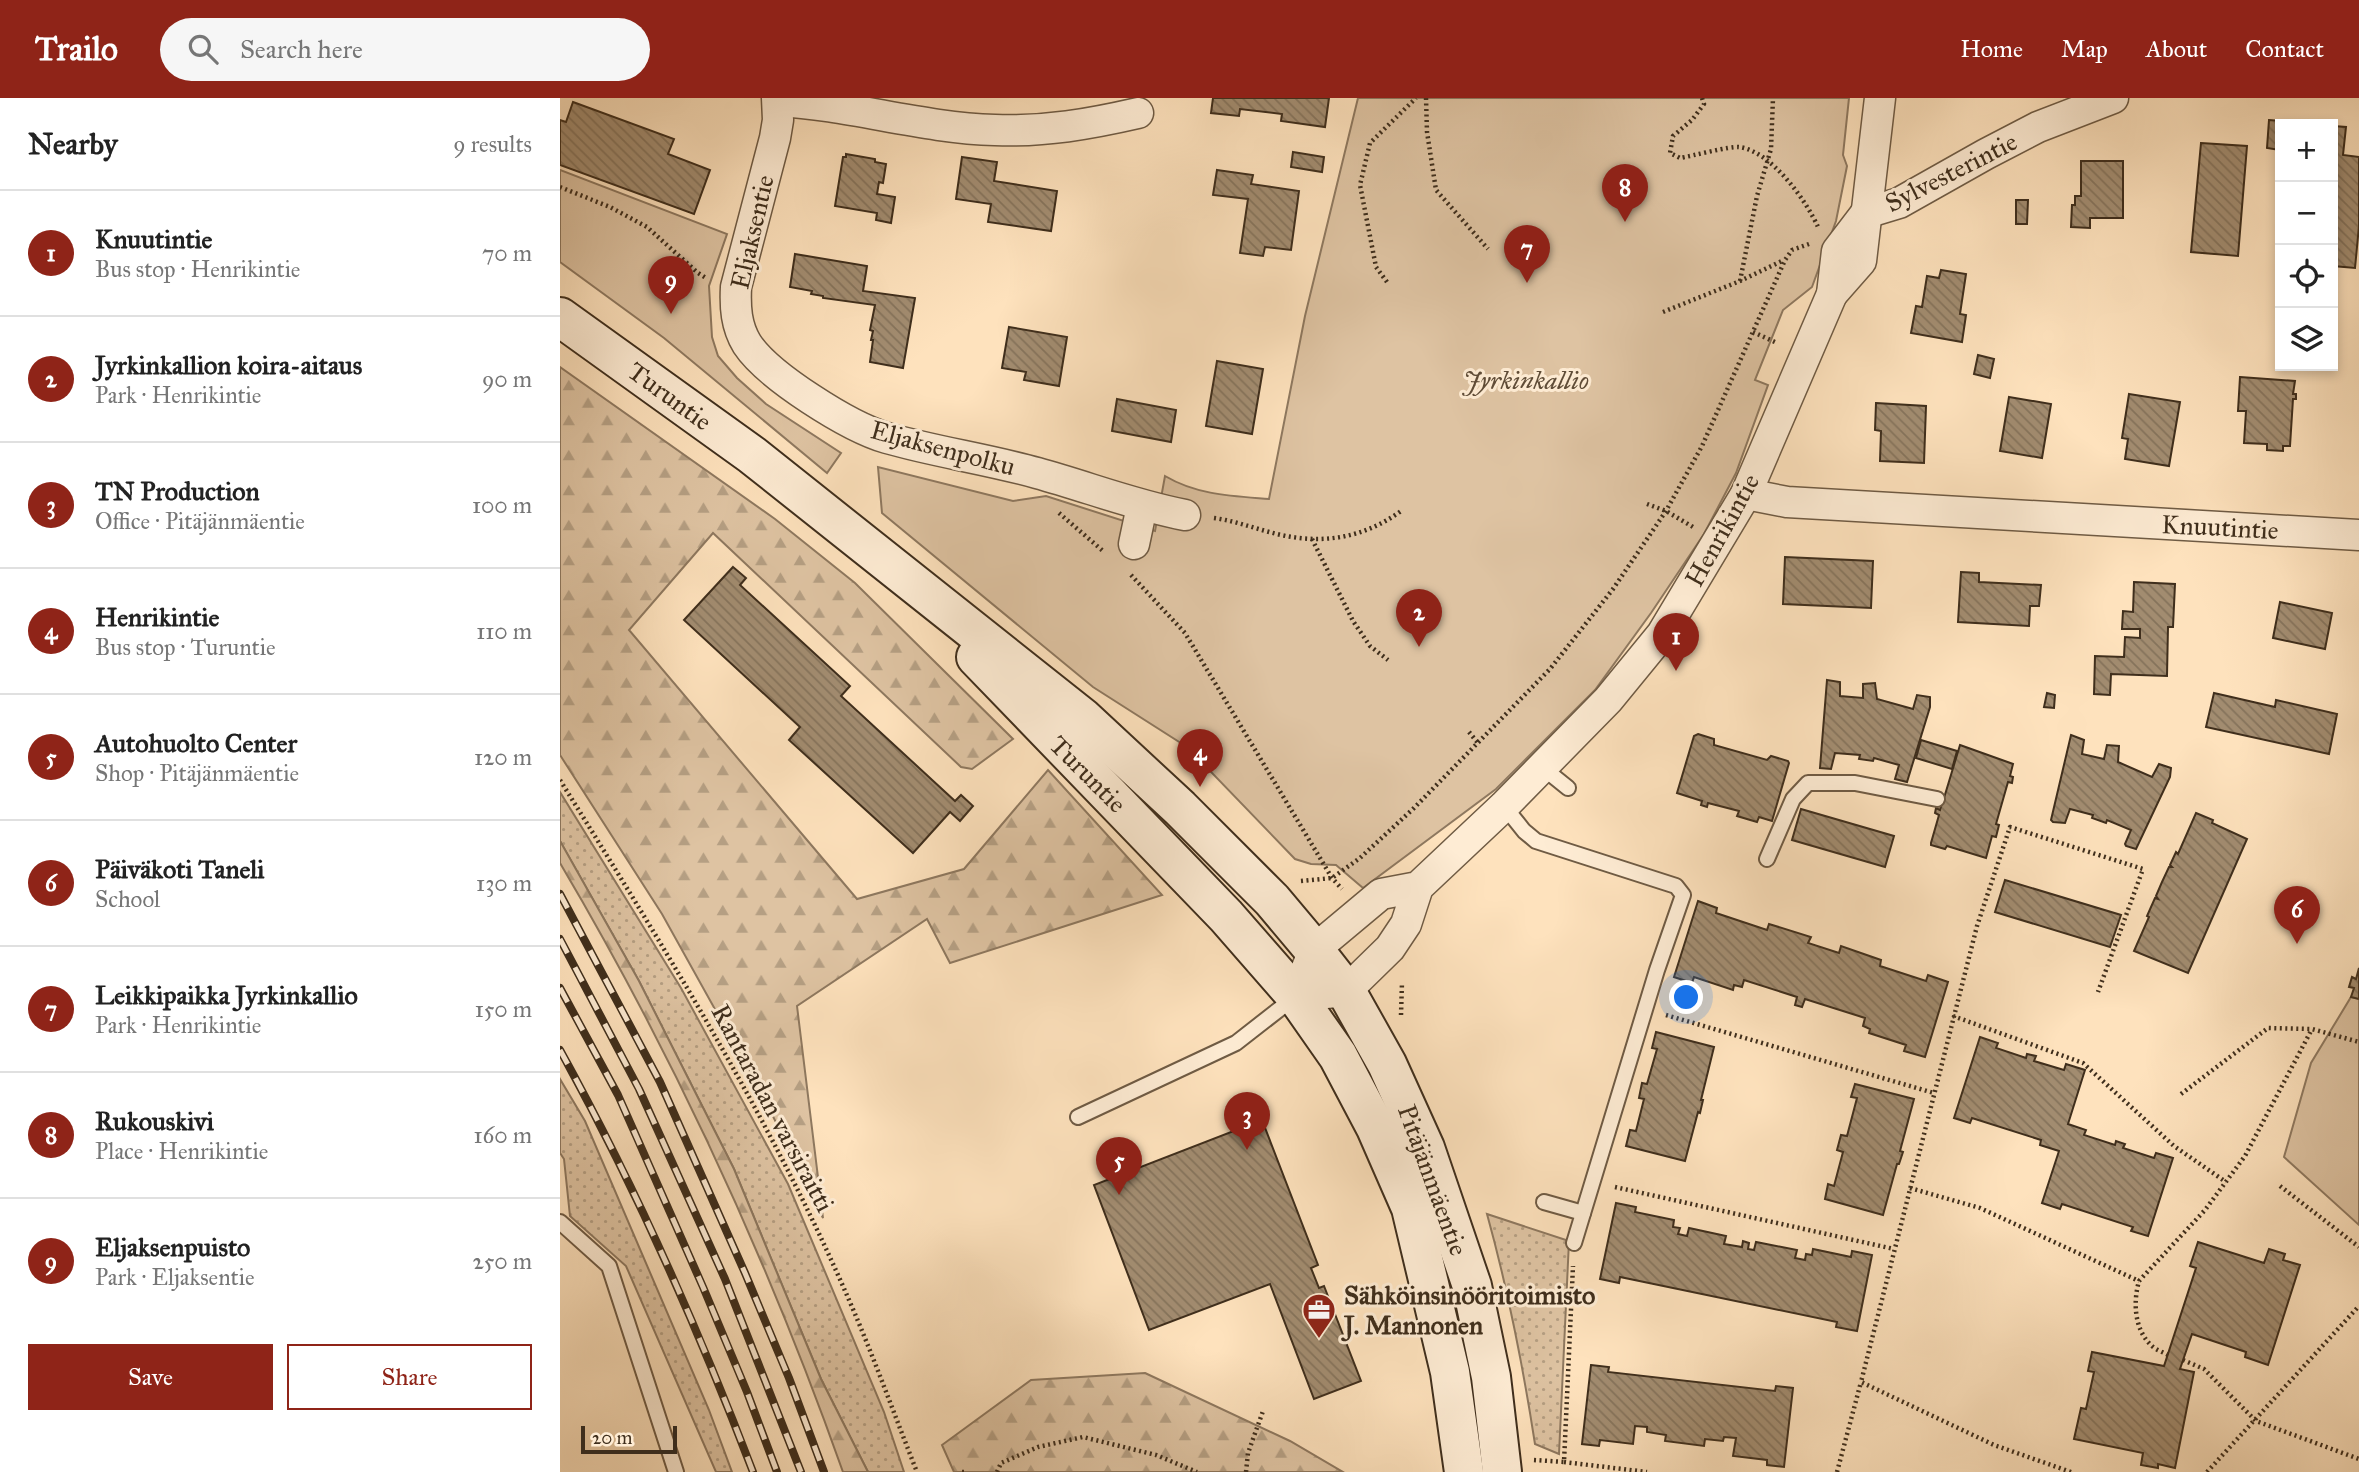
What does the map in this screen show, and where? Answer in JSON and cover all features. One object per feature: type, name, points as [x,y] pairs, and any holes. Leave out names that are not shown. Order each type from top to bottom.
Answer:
[{"type":"main road","name":"Turuntie","points":[[560,317],[752,455],[1083,718],[1132,761],[1272,900],[1314,950]]},
{"type":"main road","name":"Turuntie","points":[[878,554],[1052,739],[1226,916],[1296,996]]},
{"type":"main road","name":"Pitäjänmäentie","points":[[1314,950],[1346,991],[1387,1063],[1425,1148],[1472,1286],[1491,1377],[1514,1466]]},
{"type":"main road","name":"Pitäjänmäentie","points":[[1296,996],[1338,1056],[1376,1128],[1411,1208],[1450,1372],[1464,1472]]},
{"type":"street","name":"Henrikintie","points":[[1346,991],[1390,948],[1406,925],[1418,887],[1504,806],[1608,700],[1662,634],[1746,494],[1832,294],[1861,261],[1880,98]]},
{"type":"street","name":"Sylvesterintie","points":[[1866,213],[1899,203],[2038,127],[2113,98]]},
{"type":"street","points":[[777,100],[994,130],[1057,130],[1138,113]]},
{"type":"street","name":"Eljaksentie","points":[[760,360],[747,344],[738,323],[736,287],[775,138],[777,100]]},
{"type":"street","name":"Eljaksenpolku","points":[[760,360],[789,385],[871,432],[1037,473],[1142,506],[1185,515]]},
{"type":"street","name":"Knuutintie","points":[[1746,494],[1795,502],[2359,535]]},
{"type":"street","points":[[1121,550],[1142,506]]},
{"type":"street","points":[[1346,991],[1296,996],[1314,950],[1381,894],[1418,887]]},
{"type":"lane","points":[[1542,767],[1568,788]]},
{"type":"lane","points":[[1767,859],[1793,799],[1808,783],[1855,783],[1937,799]]},
{"type":"lane","points":[[1504,806],[1524,831],[1536,841],[1676,886],[1683,895],[1657,970],[1574,1243]]},
{"type":"lane","points":[[1078,1117],[1236,1043],[1296,996]]},
{"type":"lane","points":[[1544,1202],[1583,1213]]},
{"type":"lane","points":[[560,1222],[609,1266],[676,1472]]},
{"type":"path","points":[[1387,282],[1376,267],[1360,185],[1370,144],[1416,98]]},
{"type":"path","points":[[1426,98],[1427,132],[1436,190],[1488,249]]},
{"type":"path","points":[[1702,98],[1704,104],[1692,120],[1674,136],[1670,153],[1680,158],[1739,147],[1768,159],[1810,208],[1822,237]]},
{"type":"path","points":[[1740,281],[1771,149],[1773,98]]},
{"type":"path","points":[[560,187],[610,207],[648,228],[698,273],[708,278]]},
{"type":"path","points":[[1298,881],[1332,878],[1360,858],[1550,669],[1613,589],[1666,511],[1702,446],[1785,260],[1792,250],[1812,244]]},
{"type":"path","points":[[1663,312],[1785,260]]},
{"type":"path","points":[[1754,332],[1776,342]]},
{"type":"path","points":[[1647,504],[1666,511],[1695,528]]},
{"type":"path","points":[[1050,506],[1121,550]]},
{"type":"path","points":[[1185,515],[1231,520],[1279,535],[1324,539],[1360,534],[1384,524],[1401,511]]},
{"type":"path","points":[[1311,538],[1353,621],[1370,646],[1388,660]]},
{"type":"path","points":[[1129,574],[1185,633],[1332,878]]},
{"type":"path","points":[[1469,733],[1478,743]]},
{"type":"path","name":"Rantaradan varsiraitti","points":[[560,780],[687,987],[751,1101],[855,1313],[917,1472]]},
{"type":"path","points":[[1836,1472],[1977,926],[2010,827],[2143,869],[2098,992]]},
{"type":"path","points":[[1662,1014],[1934,1093]]},
{"type":"path","points":[[1953,1016],[2083,1063],[2174,1146],[2226,1182]]},
{"type":"path","points":[[2182,1094],[2268,1028],[2312,1029],[2359,1042]]},
{"type":"path","points":[[2168,1355],[2152,1346],[2138,1323],[2135,1296],[2139,1281],[2205,1210],[2245,1156],[2312,1029]]},
{"type":"path","points":[[1605,1184],[1894,1249]]},
{"type":"path","points":[[2280,1186],[2359,1247]]},
{"type":"path","points":[[1910,1188],[1980,1208],[2139,1281]]},
{"type":"path","points":[[1564,1462],[1574,1243]]},
{"type":"path","points":[[2207,1472],[2359,1306]]},
{"type":"path","points":[[2183,1360],[2204,1369],[2256,1421],[2359,1459]]},
{"type":"path","points":[[1861,1382],[1994,1445],[2071,1472]]},
{"type":"path","points":[[1246,1472],[1248,1453],[1263,1411]]},
{"type":"path","points":[[997,1472],[1001,1463],[1038,1447],[1083,1437],[1156,1455],[1197,1472]]},
{"type":"path","points":[[1514,1466],[1564,1462],[1647,1472]]},
{"type":"green space","name":"Jyrkinkallio","points":[[1358,98],[1849,98],[1843,155],[1847,166],[1836,221],[1812,287],[1783,310],[1755,380],[1768,385],[1736,473],[1704,534],[1595,690],[1496,789],[1363,888],[1336,865],[1311,864],[1295,859],[1187,747],[1093,687],[882,513],[878,467],[1013,501],[1046,496],[1155,531],[1165,476],[1202,491],[1269,499],[1305,316]]},
{"type":"green space","points":[[560,170],[727,234],[709,286],[712,337],[718,356],[737,378],[766,404],[841,453],[827,473],[664,338],[560,262]]},
{"type":"green space","points":[[560,367],[775,519],[855,583],[1013,739],[972,769],[961,767],[713,533],[629,630],[857,899],[964,869],[1048,770],[1162,895],[950,963],[927,919],[797,1006],[823,1218],[761,1092],[662,914],[560,755]]},
{"type":"green space","points":[[560,792],[681,988],[788,1184],[884,1412],[904,1472],[868,1472],[821,1379],[734,1169],[639,981],[560,841]]},
{"type":"green space","points":[[560,841],[639,981],[734,1169],[821,1379],[868,1472],[843,1472],[751,1237],[642,1010],[560,863]]},
{"type":"green space","points":[[2351,997],[2359,999],[2359,1225],[2284,1157],[2311,1063]]},
{"type":"green space","points":[[560,1079],[585,1121],[709,1410],[732,1472],[716,1472],[626,1266],[570,1216],[564,1159],[560,1153]]},
{"type":"green space","points":[[1487,1214],[1569,1241],[1559,1454],[1535,1444],[1514,1328]]},
{"type":"green space","points":[[1145,1373],[1290,1441],[1343,1472],[954,1472],[942,1445],[1031,1380]]},
{"type":"building","points":[[1213,98],[1329,98],[1325,127],[1281,121],[1282,114],[1240,109],[1239,116],[1211,113]]},
{"type":"building","points":[[573,102],[674,139],[668,154],[710,170],[694,214],[560,165],[560,120],[566,122]]},
{"type":"building","points":[[2269,120],[2275,120],[2275,149],[2267,148]]},
{"type":"building","points":[[2338,126],[2346,127],[2343,155],[2359,157],[2359,226],[2355,268],[2338,266]]},
{"type":"building","points":[[2201,143],[2247,146],[2238,256],[2191,252]]},
{"type":"building","points":[[1293,152],[1324,157],[1322,172],[1291,167]]},
{"type":"building","points":[[846,154],[875,159],[875,162],[886,164],[883,183],[879,182],[877,194],[895,197],[891,223],[876,220],[877,213],[835,206],[843,157],[846,157]]},
{"type":"building","points":[[962,157],[997,162],[994,181],[1057,191],[1051,231],[988,222],[991,204],[956,199]]},
{"type":"building","points":[[2081,161],[2123,161],[2123,218],[2090,218],[2090,228],[2071,227],[2072,205],[2075,205],[2075,196],[2081,196]]},
{"type":"building","points":[[1217,170],[1253,175],[1251,184],[1299,191],[1291,250],[1265,247],[1263,256],[1240,253],[1248,199],[1213,195]]},
{"type":"building","points":[[2016,200],[2028,200],[2027,224],[2016,224]]},
{"type":"building","points":[[795,254],[867,266],[863,291],[915,298],[903,368],[870,362],[873,331],[870,330],[875,305],[823,298],[811,294],[812,291],[790,287]]},
{"type":"building","points":[[1941,270],[1966,274],[1960,314],[1966,315],[1962,342],[1911,333],[1916,306],[1922,307],[1927,276],[1939,278]]},
{"type":"building","points":[[1009,327],[1067,337],[1059,386],[1024,380],[1026,372],[1002,368]]},
{"type":"building","points":[[1978,355],[1994,359],[1990,378],[1974,374]]},
{"type":"building","points":[[1217,361],[1263,369],[1252,434],[1206,426]]},
{"type":"building","points":[[2240,377],[2295,381],[2293,394],[2296,394],[2296,399],[2293,399],[2290,446],[2283,446],[2283,451],[2267,450],[2267,444],[2244,443],[2246,411],[2238,411]]},
{"type":"building","points":[[2129,394],[2180,402],[2169,466],[2125,459],[2128,439],[2122,438]]},
{"type":"building","points":[[2009,397],[2051,404],[2042,458],[2000,451]]},
{"type":"building","points":[[1117,399],[1176,410],[1171,442],[1112,431]]},
{"type":"building","points":[[1876,403],[1926,406],[1924,463],[1880,461],[1881,431],[1875,430]]},
{"type":"building","points":[[1785,557],[1873,561],[1871,608],[1783,604]]},
{"type":"building","points":[[733,567],[746,578],[740,585],[850,686],[841,696],[955,801],[961,795],[973,806],[960,821],[950,812],[913,853],[789,740],[800,727],[684,620]]},
{"type":"building","points":[[1961,572],[1979,573],[1979,582],[2041,585],[2039,606],[2030,606],[2029,626],[1958,622]]},
{"type":"building","points":[[2134,582],[2175,584],[2173,627],[2168,627],[2167,676],[2111,674],[2110,695],[2094,694],[2095,656],[2124,657],[2125,637],[2140,638],[2140,629],[2122,629],[2123,611],[2133,612]]},
{"type":"building","points":[[2280,602],[2332,613],[2325,649],[2273,638]]},
{"type":"building","points":[[1827,680],[1840,682],[1840,696],[1863,698],[1863,684],[1875,683],[1877,699],[1913,709],[1917,695],[1930,697],[1930,707],[1907,782],[1895,779],[1899,765],[1874,758],[1873,761],[1859,759],[1860,755],[1835,753],[1831,769],[1820,768]]},
{"type":"building","points":[[2047,693],[2055,695],[2054,708],[2044,707]]},
{"type":"building","points":[[2214,693],[2275,707],[2276,700],[2337,714],[2329,754],[2206,727]]},
{"type":"building","points":[[1698,734],[1714,739],[1714,745],[1767,760],[1771,756],[1788,761],[1772,821],[1759,817],[1757,822],[1737,816],[1739,811],[1708,803],[1707,807],[1701,805],[1702,801],[1677,793],[1694,736]]},
{"type":"building","points":[[2071,735],[2084,740],[2082,754],[2104,759],[2107,745],[2119,746],[2118,762],[2152,777],[2159,764],[2171,768],[2170,777],[2136,849],[2125,844],[2131,830],[2107,820],[2106,823],[2092,818],[2093,815],[2070,809],[2065,823],[2051,820]]},
{"type":"building","points":[[1921,740],[1957,751],[1952,769],[1916,758]]},
{"type":"building","points":[[1960,745],[2013,764],[2010,776],[2013,777],[2012,783],[2008,782],[1996,824],[1999,825],[1996,837],[1992,836],[1986,858],[1947,846],[1945,849],[1931,845],[1939,815],[1935,813],[1936,808],[1940,810],[1940,797],[1944,798]]},
{"type":"building","points":[[1801,809],[1894,836],[1885,867],[1792,840]]},
{"type":"building","points":[[2196,813],[2247,839],[2188,973],[2134,951],[2155,898],[2158,899],[2156,896],[2162,882],[2169,867],[2172,867],[2170,865],[2176,852],[2178,854]]},
{"type":"building","points":[[2005,880],[2121,915],[2110,947],[1995,912]]},
{"type":"building","points":[[1698,901],[1717,908],[1716,913],[1767,930],[1769,924],[1811,937],[1808,943],[1839,953],[1841,946],[1881,960],[1880,966],[1926,981],[1928,975],[1948,982],[1925,1057],[1904,1051],[1906,1045],[1869,1033],[1870,1029],[1863,1026],[1865,1018],[1805,999],[1802,1007],[1795,1005],[1797,997],[1744,980],[1742,987],[1734,985],[1733,990],[1694,977],[1692,983],[1674,977]]},
{"type":"building","points":[[2359,968],[2359,999],[2351,997],[2354,988],[2349,987],[2352,977],[2356,979]]},
{"type":"building","points":[[1656,1032],[1714,1047],[1700,1113],[1698,1112],[1685,1161],[1626,1146],[1630,1130],[1636,1131],[1644,1099],[1639,1098],[1642,1083],[1647,1084],[1657,1049],[1652,1048]]},
{"type":"building","points":[[1980,1037],[1998,1043],[1996,1048],[2026,1058],[2027,1054],[2036,1056],[2034,1061],[2064,1070],[2066,1064],[2085,1070],[2068,1124],[2086,1130],[2084,1135],[2115,1145],[2116,1141],[2125,1144],[2123,1148],[2154,1158],[2156,1153],[2173,1158],[2148,1236],[2131,1231],[2133,1227],[2062,1204],[2060,1209],[2042,1203],[2059,1151],[2040,1145],[2041,1140],[1972,1118],[1970,1123],[1954,1118]]},
{"type":"building","points":[[1855,1084],[1914,1099],[1900,1151],[1903,1152],[1883,1215],[1825,1199],[1828,1184],[1834,1186],[1843,1152],[1837,1150],[1841,1135],[1847,1136],[1857,1098],[1851,1097]]},
{"type":"building","points":[[1262,1120],[1318,1265],[1311,1268],[1319,1288],[1324,1286],[1361,1381],[1314,1399],[1270,1284],[1149,1330],[1094,1185]]},
{"type":"building","points":[[1616,1203],[1636,1207],[1635,1212],[1674,1220],[1673,1227],[1680,1228],[1678,1234],[1687,1236],[1689,1228],[1726,1236],[1724,1244],[1742,1247],[1743,1241],[1749,1243],[1748,1249],[1754,1250],[1756,1242],[1797,1250],[1795,1258],[1805,1260],[1806,1254],[1812,1255],[1813,1249],[1851,1257],[1852,1251],[1872,1255],[1857,1331],[1836,1327],[1837,1322],[1620,1277],[1619,1283],[1600,1279]]},
{"type":"building","points":[[2198,1242],[2264,1263],[2269,1249],[2285,1254],[2283,1260],[2300,1265],[2268,1365],[2245,1357],[2246,1352],[2192,1334],[2180,1369],[2194,1372],[2175,1468],[2158,1464],[2158,1468],[2141,1465],[2143,1453],[2074,1439],[2081,1408],[2086,1409],[2094,1372],[2088,1371],[2092,1352],[2164,1366],[2196,1268],[2190,1266]]},
{"type":"building","points":[[1591,1365],[1609,1367],[1608,1372],[1775,1391],[1776,1386],[1793,1388],[1784,1467],[1767,1465],[1767,1460],[1733,1456],[1736,1438],[1724,1437],[1723,1441],[1705,1439],[1704,1446],[1665,1441],[1666,1435],[1647,1432],[1647,1427],[1635,1426],[1633,1444],[1600,1440],[1599,1446],[1582,1444]]},
{"type":"railway","points":[[560,894],[660,1082],[745,1273],[789,1378],[824,1472]]},
{"type":"railway","points":[[560,939],[639,1089],[725,1279],[801,1472]]},
{"type":"railway","points":[[560,988],[618,1095],[703,1287],[777,1472]]},
{"type":"railway","points":[[560,1050],[640,1205],[710,1364],[753,1472]]},
{"type":"place","name":"Rukouskivi","points":[[1625,222]]},
{"type":"place","name":"Leikkipaikka Jyrkinkallio","points":[[1527,283]]},
{"type":"place","name":"Eljaksenpuisto","points":[[671,314]]},
{"type":"place","name":"Jyrkinkallion koira-aitaus","points":[[1419,647]]},
{"type":"place","name":"Knuutintie","points":[[1676,671]]},
{"type":"place","name":"Henrikintie","points":[[1200,787]]},
{"type":"place","name":"Päiväkoti Taneli","points":[[2297,944]]},
{"type":"place","name":"TN Production","points":[[1247,1150]]},
{"type":"place","name":"Autohuolto Center","points":[[1119,1195]]},
{"type":"place","name":"Sähköinsinööritoimisto J. Mannonen","points":[[1319,1340]]}]
